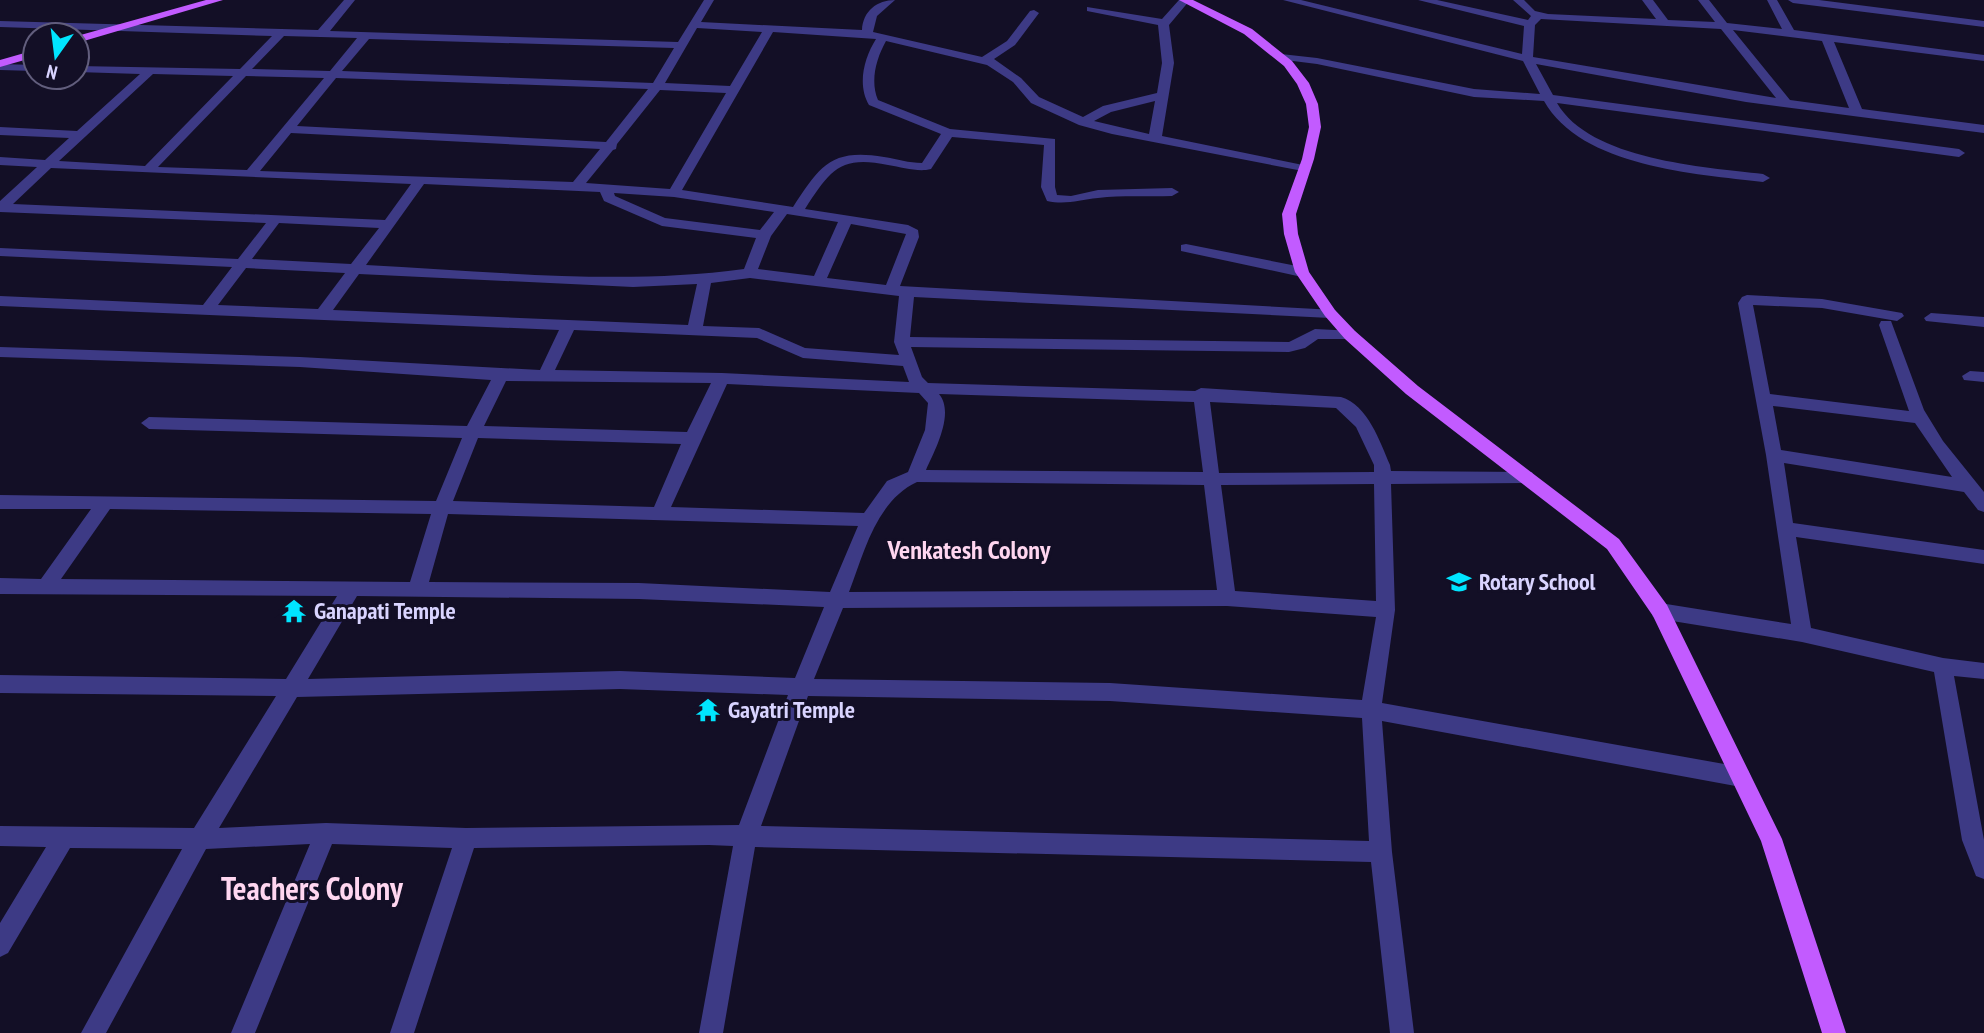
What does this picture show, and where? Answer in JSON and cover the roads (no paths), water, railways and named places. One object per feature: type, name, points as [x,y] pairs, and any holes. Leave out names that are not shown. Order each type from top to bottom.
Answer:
[{"type":"main road","points":[[91,36],[218,0]]},
{"type":"main road","points":[[1185,0],[1229,19],[1262,39],[1281,57],[1308,92],[1315,117],[1315,129],[1289,223],[1302,272],[1330,313],[1350,335],[1412,390],[1613,544],[1660,611],[1771,839],[1834,1033]]},
{"type":"main road","points":[[0,65],[21,58]]},
{"type":"street","points":[[320,35],[350,0]]},
{"type":"street","points":[[577,186],[612,146],[657,86],[709,0]]},
{"type":"street","points":[[868,34],[867,27],[872,13],[890,0]]},
{"type":"street","points":[[1155,138],[1160,96],[1168,63],[1162,30],[1185,0]]},
{"type":"street","points":[[1288,0],[1527,60],[1786,103],[1984,129]]},
{"type":"street","points":[[1423,0],[1534,20],[1723,26],[1984,58]]},
{"type":"street","points":[[1518,0],[1534,20],[1527,60],[1558,115],[1592,141],[1685,169],[1763,178]]},
{"type":"street","points":[[1647,0],[1665,24]]},
{"type":"street","points":[[1703,0],[1786,103]]},
{"type":"street","points":[[1772,0],[1789,32]]},
{"type":"street","points":[[1793,0],[1984,24]]},
{"type":"street","points":[[1091,9],[1165,23]]},
{"type":"street","points":[[985,60],[1011,43],[1034,13]]},
{"type":"street","points":[[0,24],[280,34],[555,39],[681,45]]},
{"type":"street","points":[[696,25],[868,34],[985,60],[1003,70],[1035,100],[1083,121],[1303,169]]},
{"type":"street","points":[[674,193],[769,29]]},
{"type":"street","points":[[148,170],[280,34]]},
{"type":"street","points":[[251,173],[365,36]]},
{"type":"street","points":[[1826,37],[1857,112]]},
{"type":"street","points":[[882,38],[875,47],[868,89],[873,102],[948,133],[1051,142],[1048,187],[1052,198],[1071,200],[1098,194],[1172,192]]},
{"type":"street","points":[[1281,57],[1317,61],[1474,93],[1548,99],[1959,153]]},
{"type":"street","points":[[0,65],[21,67]]},
{"type":"street","points":[[91,70],[458,77],[735,90]]},
{"type":"street","points":[[0,207],[149,72]]},
{"type":"street","points":[[1083,121],[1107,108],[1160,96]]},
{"type":"street","points":[[288,129],[612,146]]},
{"type":"street","points":[[0,131],[80,135]]},
{"type":"street","points":[[750,273],[764,235],[837,159],[880,160],[926,166],[948,133]]},
{"type":"street","points":[[0,161],[148,170],[577,186],[674,193],[791,209],[912,230],[912,237],[891,290]]},
{"type":"street","points":[[322,314],[421,180]]},
{"type":"street","points":[[606,188],[609,198],[662,222],[764,235]]},
{"type":"street","points":[[0,207],[390,224]]},
{"type":"street","points":[[208,309],[277,217]]},
{"type":"street","points":[[819,280],[848,218]]},
{"type":"street","points":[[1186,248],[1302,272]]},
{"type":"street","points":[[0,252],[634,282],[705,279],[750,273],[907,292],[1074,303],[1330,313]]},
{"type":"street","points":[[695,330],[705,279]]},
{"type":"street","points":[[907,292],[902,342],[915,379],[936,401],[937,412],[931,436],[915,476]]},
{"type":"street","points":[[1802,634],[1774,454],[1746,317],[1747,300],[1868,309],[1891,320],[1908,389],[1921,418],[1931,436],[1984,505]]},
{"type":"street","points":[[0,301],[759,333],[803,353],[907,361]]},
{"type":"street","points":[[1931,318],[1984,322]]},
{"type":"street","points":[[545,375],[568,326]]},
{"type":"street","points":[[902,342],[1289,347],[1300,344],[1315,334],[1350,335]]},
{"type":"street","points":[[0,352],[300,362],[501,374],[722,378],[923,388],[1200,394],[1324,400],[1341,404],[1363,424],[1382,466],[1386,610],[1371,710],[1381,852],[1402,1033]]},
{"type":"street","points":[[417,590],[442,506],[472,433],[501,374]]},
{"type":"street","points":[[660,512],[722,378]]},
{"type":"street","points":[[1200,394],[1227,598]]},
{"type":"street","points":[[1764,399],[1921,418]]},
{"type":"street","points":[[149,423],[692,438]]},
{"type":"street","points":[[1774,454],[1970,486]]},
{"type":"street","points":[[711,1033],[746,836],[801,687],[869,520],[892,486],[915,476],[1212,479],[1526,477]]},
{"type":"street","points":[[0,502],[442,506],[869,520]]},
{"type":"street","points":[[46,586],[104,504]]},
{"type":"street","points":[[1786,528],[1984,557]]},
{"type":"street","points":[[0,586],[639,591],[838,600],[1227,598],[1386,610]]},
{"type":"street","points":[[93,1033],[200,839],[351,590]]},
{"type":"street","points":[[1660,611],[1802,634],[1943,666],[1984,671]]},
{"type":"street","points":[[1943,666],[1973,840],[1984,868]]},
{"type":"street","points":[[0,684],[293,688],[620,680],[801,687],[1110,692],[1371,710],[1741,777]]},
{"type":"street","points":[[0,836],[200,839],[326,833],[466,838],[746,836],[1381,852]]},
{"type":"street","points":[[243,1033],[326,833]]},
{"type":"street","points":[[0,945],[65,835]]},
{"type":"street","points":[[402,1033],[466,838]]},
{"type":"place","name":"Rotary School","points":[[1459,582]]},
{"type":"place","name":"Ganapati Temple","points":[[294,611]]},
{"type":"place","name":"Gayatri Temple","points":[[708,710]]},
{"type":"district","name":"Venkatesh Colony","points":[[969,550]]},
{"type":"district","name":"Teachers Colony","points":[[312,889]]}]
